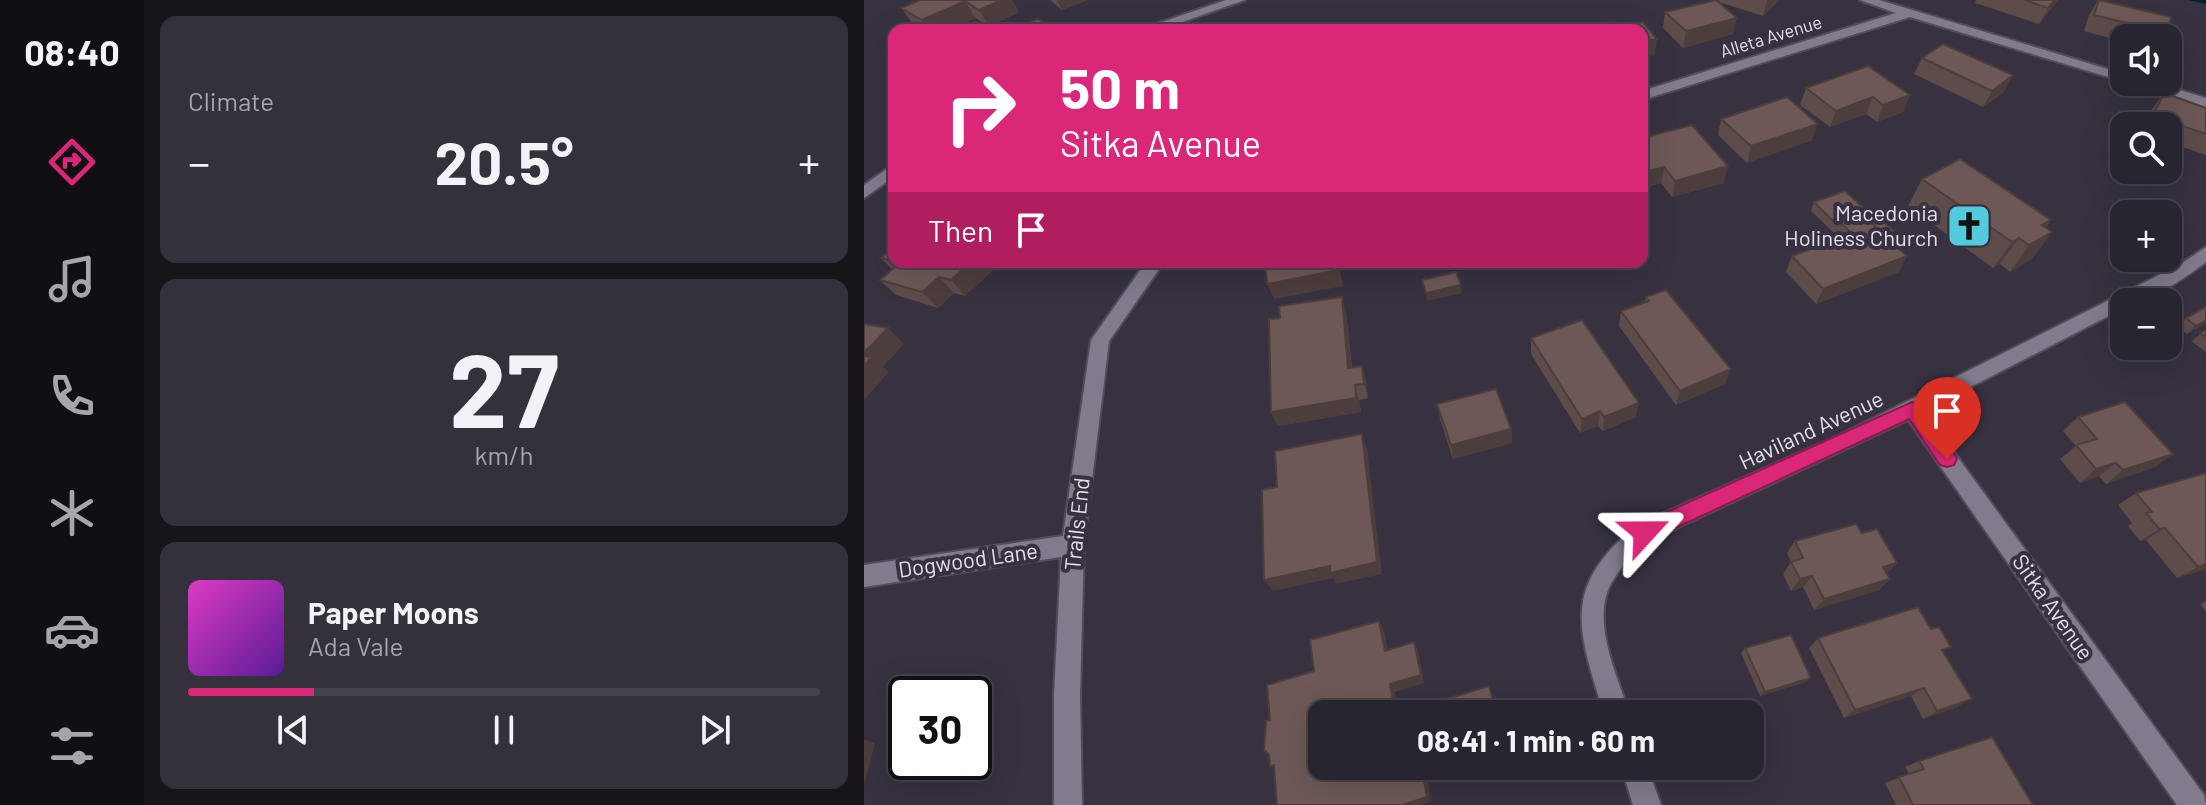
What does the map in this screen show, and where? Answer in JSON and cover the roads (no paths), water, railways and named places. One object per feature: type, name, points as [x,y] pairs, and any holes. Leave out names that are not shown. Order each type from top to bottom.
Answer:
[{"type":"street","points":[[1165,24],[1239,0]]},
{"type":"street","points":[[1866,0],[2110,74]]},
{"type":"street","name":"Alleta Avenue","points":[[1648,94],[1910,13]]},
{"type":"street","points":[[2182,96],[2206,103]]},
{"type":"street","points":[[864,193],[888,174]]},
{"type":"street","name":"Haviland Avenue","points":[[1613,700],[1597,649],[1590,608],[1600,576],[1619,550],[1645,532],[1912,410],[2044,339],[2185,269],[2206,253]]},
{"type":"street","name":"Trails End","points":[[1068,805],[1067,695],[1073,545],[1100,340],[1151,268]]},
{"type":"street","name":"Sitka Avenue","points":[[1912,410],[2194,805]]},
{"type":"street","name":"Dogwood Lane","points":[[864,576],[1073,545]]},
{"type":"street","points":[[1639,780],[1647,805]]},
{"type":"waterway","points":[[2192,0],[2206,2]]},
{"type":"place","name":"Macedonia Holiness Church","points":[[1969,226]]}]
